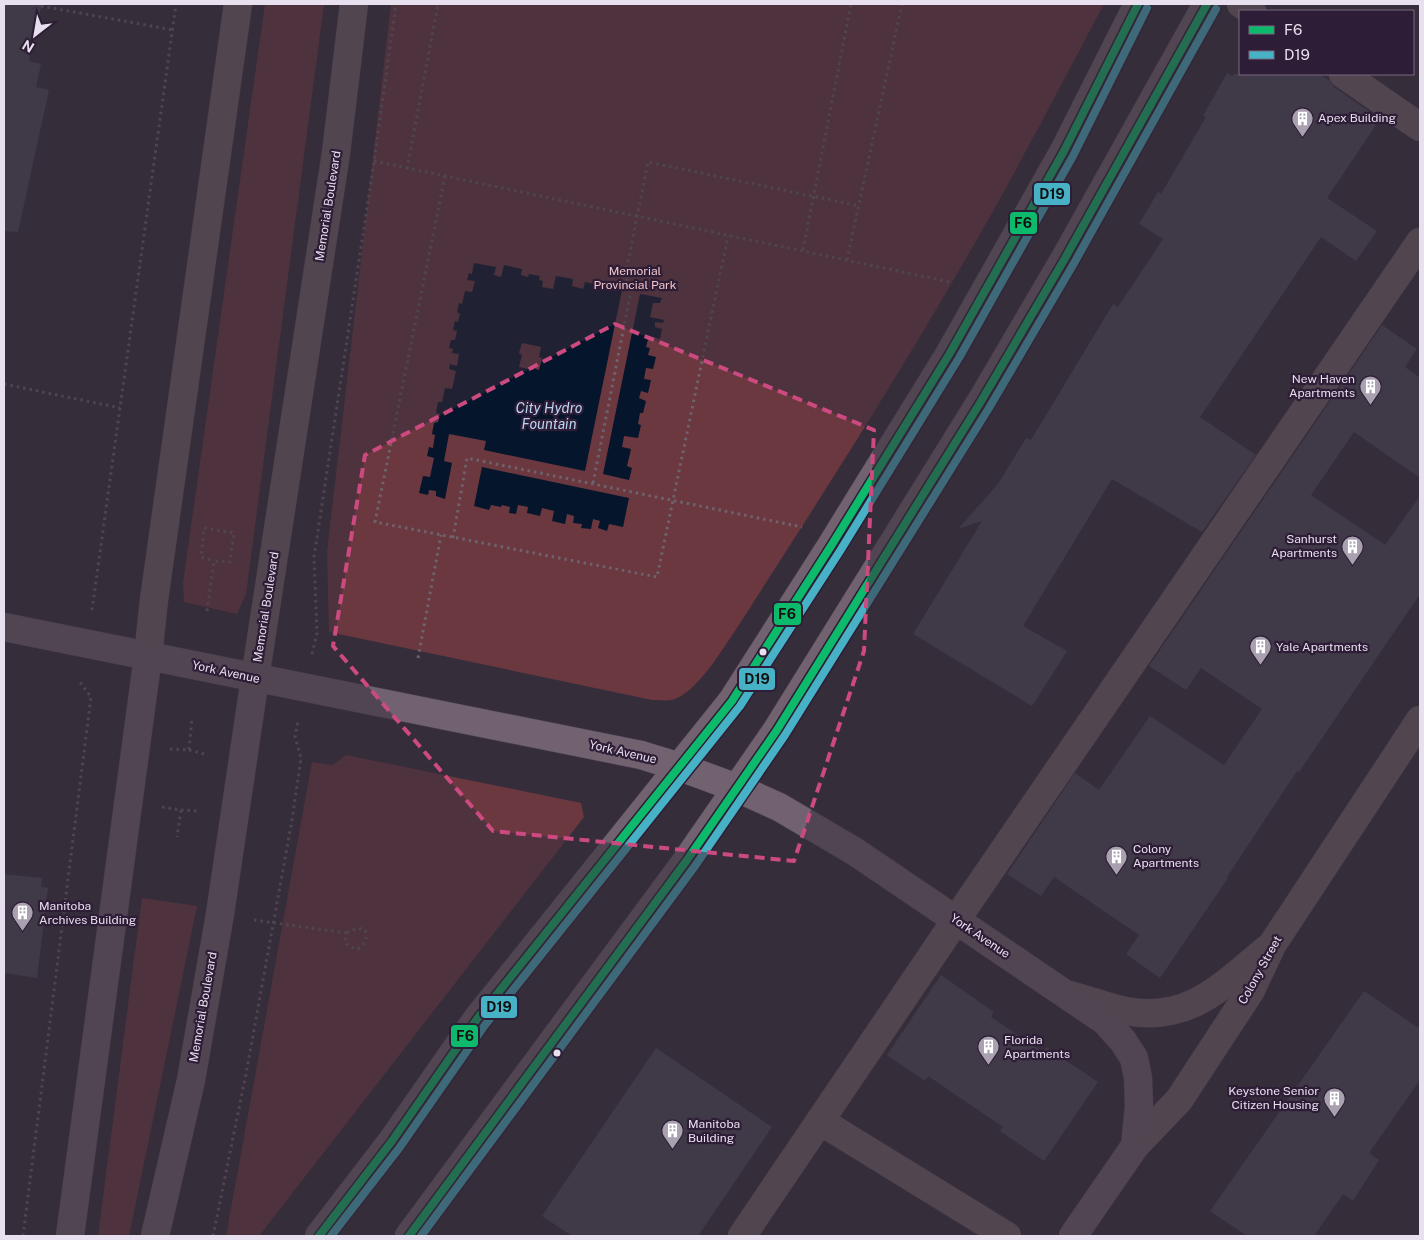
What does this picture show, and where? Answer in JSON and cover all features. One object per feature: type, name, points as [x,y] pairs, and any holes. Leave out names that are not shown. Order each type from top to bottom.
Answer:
[{"type":"main road","points":[[319,1236],[392,1141],[477,1019],[732,701],[831,546],[950,352],[1064,151],[1138,4]]},
{"type":"main road","points":[[408,1236],[687,860],[777,730],[980,403],[1064,260],[1207,4]]},
{"type":"main road","name":"York Avenue","points":[[4,627],[641,755],[737,788],[779,807],[854,851],[1105,1021],[1123,1041],[1134,1058],[1138,1078],[1139,1106],[1135,1146]]},
{"type":"main road","points":[[70,1236],[148,656]]},
{"type":"main road","name":"Memorial Boulevard","points":[[155,1236],[190,1080],[220,914],[256,678]]},
{"type":"main road","name":"Colony Street","points":[[1073,1236],[1135,1146]]},
{"type":"street","points":[[148,656],[154,600],[238,4]]},
{"type":"street","name":"Memorial Boulevard","points":[[256,678],[336,153],[354,4]]},
{"type":"street","points":[[1344,75],[1420,127]]},
{"type":"street","points":[[742,1236],[1420,242]]},
{"type":"street","name":"Colony Street","points":[[1135,1146],[1179,1100],[1251,990],[1272,945],[1420,720]]},
{"type":"street","points":[[1065,993],[1125,1011],[1166,1013],[1183,1009],[1201,1000],[1222,986],[1272,945]]},
{"type":"street","points":[[820,1121],[1007,1236]]},
{"type":"path","points":[[96,586],[176,4]]},
{"type":"path","points":[[316,634],[314,557],[396,4]]},
{"type":"path","points":[[407,169],[438,4]]},
{"type":"path","points":[[803,250],[851,4]]},
{"type":"path","points":[[847,260],[902,4]]},
{"type":"path","points":[[42,6],[172,30]]},
{"type":"path","points":[[336,153],[958,284]]},
{"type":"path","points":[[593,483],[632,286],[625,277],[648,162],[860,206]]},
{"type":"path","points":[[445,176],[375,522],[657,577],[728,236]]},
{"type":"path","points":[[4,384],[120,408]]},
{"type":"path","points":[[453,538],[467,458],[808,528]]},
{"type":"path","points":[[204,528],[234,533],[230,562],[214,561],[201,557],[204,528]]},
{"type":"path","points":[[418,658],[441,535]]},
{"type":"path","points":[[207,611],[214,561]]},
{"type":"path","points":[[23,1236],[91,696]]},
{"type":"path","points":[[165,749],[189,750],[192,717]]},
{"type":"path","points":[[213,1236],[274,923],[301,758],[295,738]]},
{"type":"path","points":[[159,807],[181,810],[178,837]]},
{"type":"path","points":[[220,914],[346,933],[358,928],[365,930],[367,936],[364,944],[358,949],[350,947],[345,942],[346,933]]},
{"type":"highlighted area","points":[[615,324],[874,430],[864,651],[794,861],[493,831],[333,646],[365,455]]},
{"type":"green space","points":[[265,4],[324,4],[246,594],[237,614],[184,602],[183,583]]},
{"type":"green space","name":"Memorial Provincial Park","points":[[391,4],[1104,4],[996,206],[876,409],[791,544],[707,671],[690,689],[672,700],[652,700],[329,632],[327,552]]},
{"type":"green space","points":[[346,755],[581,803],[584,817],[259,1236],[226,1236],[312,762],[333,765]]},
{"type":"green space","points":[[142,898],[197,906],[129,1236],[98,1236]]},
{"type":"water","name":"City Hydro Fountain","points":[[474,263],[496,267],[494,275],[501,277],[504,265],[522,269],[521,275],[528,277],[529,274],[540,276],[539,280],[543,281],[542,287],[553,289],[556,276],[573,279],[572,286],[583,289],[585,282],[622,290],[585,471],[484,450],[486,441],[449,434],[444,461],[452,463],[445,499],[436,496],[436,491],[429,490],[428,495],[419,493],[423,476],[430,477],[434,458],[427,456],[429,447],[433,448],[435,435],[432,434],[434,423],[438,422],[440,414],[436,413],[438,402],[442,402],[445,388],[452,389],[456,371],[449,369],[450,364],[457,366],[459,354],[452,353],[453,349],[449,348],[451,340],[455,340],[457,331],[453,330],[455,321],[458,322],[460,314],[457,312],[459,303],[462,304],[465,291],[472,292],[475,281],[467,280],[469,273],[472,274]],"holes":[[[522,343],[541,347],[539,357],[542,358],[539,370],[519,367],[522,355],[519,353]]]},
{"type":"water","name":"City Hydro Fountain","points":[[640,294],[662,298],[660,303],[653,303],[650,317],[664,320],[663,323],[655,322],[655,327],[662,329],[660,339],[649,336],[646,347],[650,348],[648,355],[656,357],[653,369],[646,368],[644,379],[651,380],[648,393],[641,391],[639,398],[646,401],[643,413],[640,413],[638,424],[641,425],[638,438],[624,436],[622,447],[631,449],[627,466],[632,468],[629,480],[603,474]]},
{"type":"water","points":[[482,467],[629,498],[623,527],[609,524],[607,531],[598,528],[600,521],[593,519],[591,529],[581,528],[582,524],[573,523],[574,516],[567,514],[565,524],[552,521],[554,511],[542,508],[540,516],[527,513],[528,507],[518,505],[516,514],[509,513],[510,507],[502,505],[501,507],[491,505],[489,510],[474,506]]},
{"type":"building","points":[[4,4],[42,4],[29,61],[41,64],[36,87],[49,90],[18,232],[4,231]]},
{"type":"building","points":[[1227,73],[1232,76],[1234,74],[1321,75],[1329,80],[1334,87],[1380,119],[1327,198],[1377,231],[1356,261],[1321,237],[1200,417],[1256,455],[1202,532],[1112,479],[1023,626],[1067,651],[1032,706],[913,634],[982,521],[958,529],[998,484],[1026,438],[1031,440],[1113,304],[1118,307],[1163,239],[1139,224],[1158,192],[1161,194],[1206,117],[1203,116]]},
{"type":"building","points":[[1382,325],[1417,349],[1405,367],[1420,378],[1420,478],[1354,432],[1311,495],[1385,545],[1420,496],[1420,594],[1299,772],[1297,771],[1228,878],[1160,978],[1126,954],[1139,935],[1054,877],[1041,896],[1007,874],[1075,773],[1099,790],[1150,716],[1224,765],[1262,709],[1201,668],[1186,690],[1149,666]]},
{"type":"building","name":"Manitoba Archives Building","points":[[4,874],[42,878],[41,887],[48,888],[37,978],[4,973]]},
{"type":"building","name":"Florida Apartments","points":[[941,975],[994,1012],[991,1017],[1043,1052],[1046,1047],[1098,1082],[1044,1161],[1000,1131],[1003,1127],[928,1076],[925,1081],[887,1055]]},
{"type":"building","name":"Keystone Senior Citizen Housing","points":[[1364,991],[1420,1029],[1420,1080],[1369,1153],[1379,1160],[1353,1201],[1343,1194],[1314,1236],[1247,1236],[1210,1211]]},
{"type":"building","name":"Manitoba Building","points":[[656,1048],[772,1127],[698,1236],[572,1236],[542,1216]]},
{"type":"transit line","name":"F6","points":[[319,1236],[392,1141],[477,1019],[732,701],[831,546],[950,353],[1064,151],[1138,4]]},
{"type":"transit line","name":"F6","points":[[409,1236],[687,860],[777,730],[980,403],[1064,260],[1207,4]]},
{"type":"transit line","name":"D19","points":[[331,1236],[400,1147],[485,1025],[740,706],[840,551],[959,358],[1073,156],[1147,8]]},
{"type":"transit line","name":"D19","points":[[421,1236],[695,866],[785,735],[989,408],[1073,265],[1216,9]]},
{"type":"place","name":"Apex Building","points":[[1302,137]]},
{"type":"place","name":"New Haven Apartments","points":[[1371,405]]},
{"type":"place","name":"Sanhurst Apartments","points":[[1353,565]]},
{"type":"place","name":"Yale Apartments","points":[[1260,666]]},
{"type":"place","name":"Colony Apartments","points":[[1117,875]]},
{"type":"place","name":"Manitoba Archives Building","points":[[23,932]]},
{"type":"place","name":"Florida Apartments","points":[[988,1066]]},
{"type":"place","name":"Keystone Senior Citizen Housing","points":[[1335,1117]]},
{"type":"place","name":"Manitoba Building","points":[[672,1150]]}]
